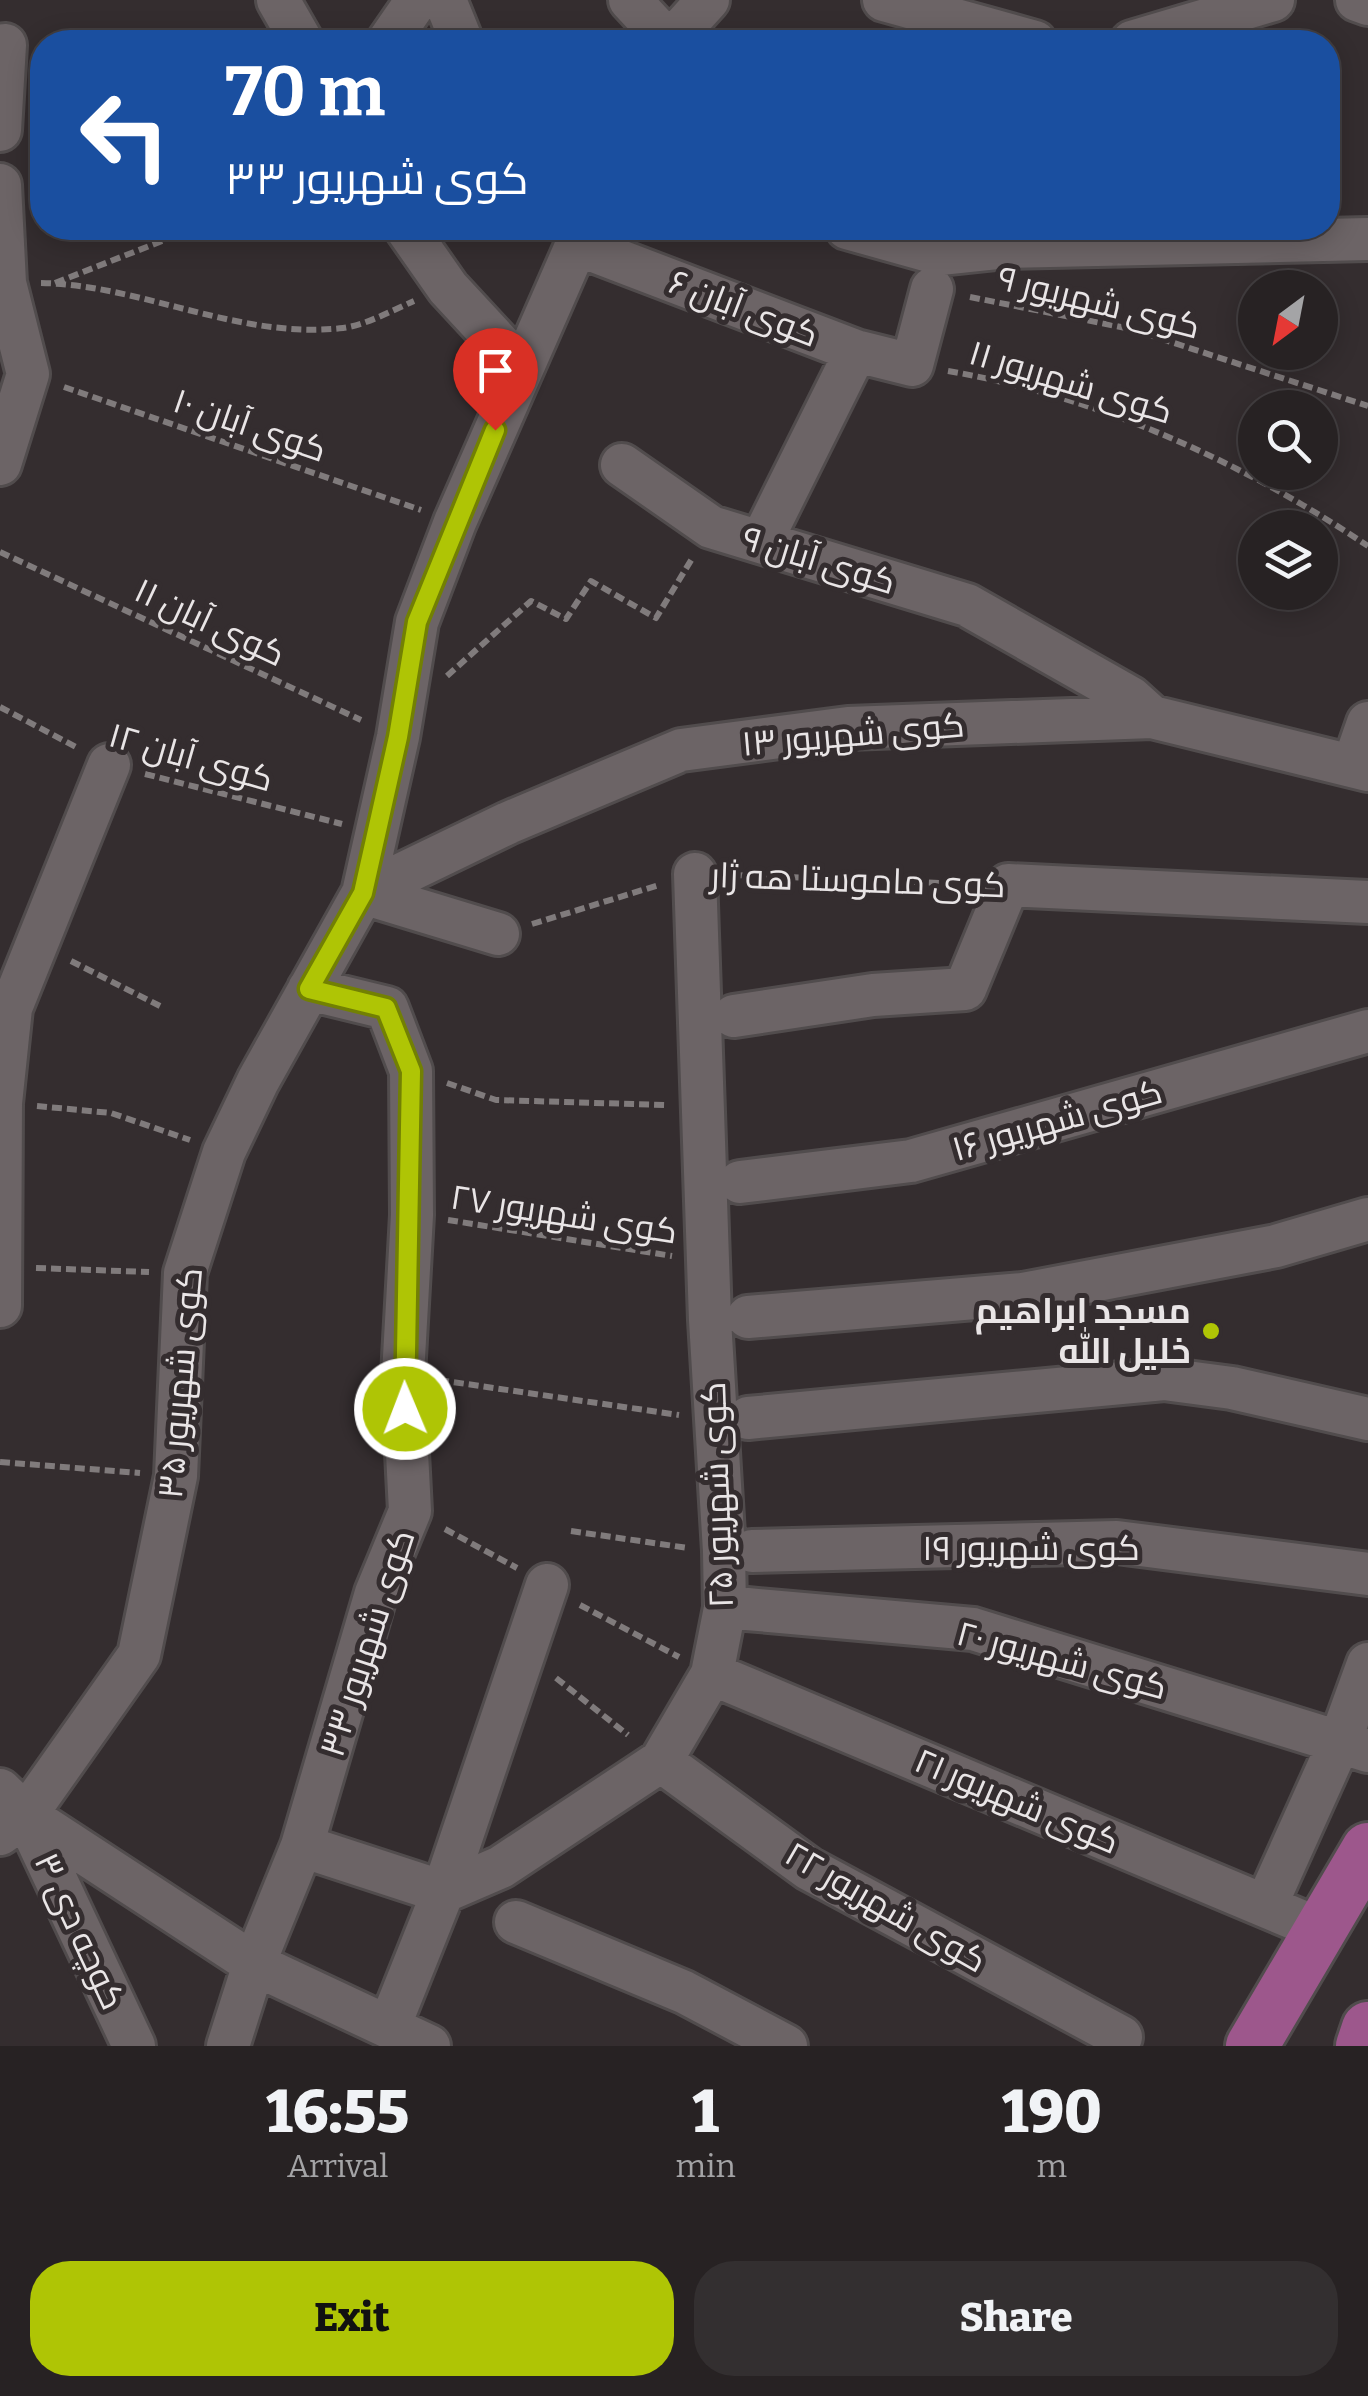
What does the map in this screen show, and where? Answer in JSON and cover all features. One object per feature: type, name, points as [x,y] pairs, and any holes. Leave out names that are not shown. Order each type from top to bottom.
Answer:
[{"type":"main road","points":[[1252,2046],[1368,1849]]},
{"type":"main road","points":[[1362,2046],[1368,2028]]},
{"type":"main road","points":[[1261,2046],[1288,2042],[1306,2046]]},
{"type":"street","points":[[278,0],[295,30]]},
{"type":"street","points":[[396,30],[417,0]]},
{"type":"street","points":[[445,0],[457,30]]},
{"type":"street","points":[[630,0],[658,30]]},
{"type":"street","points":[[680,30],[708,0]]},
{"type":"street","points":[[884,0],[992,30]]},
{"type":"street","points":[[1172,30],[1273,0]]},
{"type":"street","points":[[1356,0],[1368,4]]},
{"type":"street","points":[[0,130],[5,44]]},
{"type":"street","points":[[0,185],[5,283],[28,374],[0,464]]},
{"type":"street","points":[[1340,239],[1368,239]]},
{"type":"street","points":[[414,240],[448,288],[522,368]]},
{"type":"street","name":"کوی شهریور ۳۵","points":[[9,1813],[139,1655],[176,1476],[185,1273],[224,1152],[363,893],[400,727],[417,622],[455,522],[579,240]]},
{"type":"street","name":"کوی آبان ۶","points":[[591,240],[856,351],[912,364]]},
{"type":"street","points":[[890,240],[940,254],[995,240]]},
{"type":"street","points":[[912,364],[932,289]]},
{"type":"street","points":[[761,542],[856,351]]},
{"type":"street","points":[[622,465],[711,527]]},
{"type":"street","name":"کوی آبان ۹","points":[[711,527],[967,605],[1131,698],[1152,717]]},
{"type":"street","name":"کوی شهریور ۱۳","points":[[363,893],[508,823],[681,750],[848,728],[1152,717],[1360,768]]},
{"type":"street","points":[[1360,768],[1368,723]]},
{"type":"street","points":[[0,1306],[1,1102],[11,1008],[109,765]]},
{"type":"street","name":"کوی شهریور ۲۵","points":[[444,1892],[501,1867],[661,1761],[712,1674],[738,1551],[731,1419],[708,1262],[695,874]]},
{"type":"street","points":[[734,1016],[872,995],[966,989],[1008,885]]},
{"type":"street","name":"کوی ماموستا هه ژار","points":[[1008,885],[1368,902]]},
{"type":"street","points":[[363,893],[498,934]]},
{"type":"street","name":"کوی شهریور ۳۳","points":[[228,2046],[254,1964],[302,1846],[376,1593],[410,1511],[403,1375],[412,1215],[411,1071],[386,1008],[309,989]]},
{"type":"street","name":"کوی شهریور ۱۶","points":[[740,1182],[911,1161],[1368,1031]]},
{"type":"street","points":[[748,1317],[1023,1294],[1276,1246],[1368,1218]]},
{"type":"street","points":[[731,1419],[1164,1379],[1232,1388],[1368,1420]]},
{"type":"street","name":"کوی شهریور ۱۹","points":[[738,1551],[1117,1542],[1368,1574]]},
{"type":"street","points":[[389,2027],[444,1892],[522,1651],[548,1585]]},
{"type":"street","name":"کوی شهریور ۲۰","points":[[747,1609],[973,1629],[1354,1746]]},
{"type":"street","points":[[1266,1905],[1354,1746],[1368,1664]]},
{"type":"street","name":"کوی شهریور ۲۱","points":[[712,1674],[1322,1930]]},
{"type":"street","name":"کوی شهریور ۲۲","points":[[661,1761],[809,1869],[1120,2037]]},
{"type":"street","points":[[9,1813],[254,1964],[429,2046]]},
{"type":"street","name":"کوچه دی ۳","points":[[9,1813],[134,2046]]},
{"type":"street","points":[[302,1846],[444,1892]]},
{"type":"street","points":[[516,1922],[684,1992],[786,2046]]},
{"type":"path","points":[[54,284],[162,240]]},
{"type":"path","points":[[5,283],[54,284],[246,324],[345,328],[448,288]]},
{"type":"path","name":"کوی شهریور ۹","points":[[932,289],[1131,329],[1368,406]]},
{"type":"path","name":"کوی شهریور ۱۱","points":[[912,364],[999,380],[1148,426],[1312,509],[1368,546]]},
{"type":"path","name":"کوی آبان ۱۰","points":[[28,374],[455,522]]},
{"type":"path","name":"کوی آبان ۹","points":[[400,727],[531,602],[566,619],[592,581],[656,618],[711,527]]},
{"type":"path","name":"کوی آبان ۱۱","points":[[0,552],[400,727]]},
{"type":"path","name":"کوی آبان ۱۲","points":[[0,707],[109,765],[377,833]]},
{"type":"path","name":"کوی ماموستا هه ژار","points":[[498,934],[695,874],[1008,885]]},
{"type":"path","points":[[38,944],[160,1006]]},
{"type":"path","points":[[411,1071],[496,1100],[703,1106]]},
{"type":"path","points":[[1,1102],[111,1113],[224,1152]]},
{"type":"path","name":"کوی شهریور ۲۷","points":[[412,1215],[708,1262]]},
{"type":"path","points":[[1,1266],[185,1273]]},
{"type":"path","points":[[403,1375],[731,1419]]},
{"type":"path","points":[[0,1462],[176,1476]]},
{"type":"path","points":[[571,1530],[622,1542],[738,1551]]},
{"type":"path","points":[[522,1651],[661,1761]]},
{"type":"place","name":"مسجد ابراهیم خلیل الله","points":[[1211,1331]]},
{"type":"route","points":[[405,1409],[403,1375],[412,1215],[411,1071],[386,1008],[309,989],[363,893],[398,737],[417,622],[495,430]]}]
